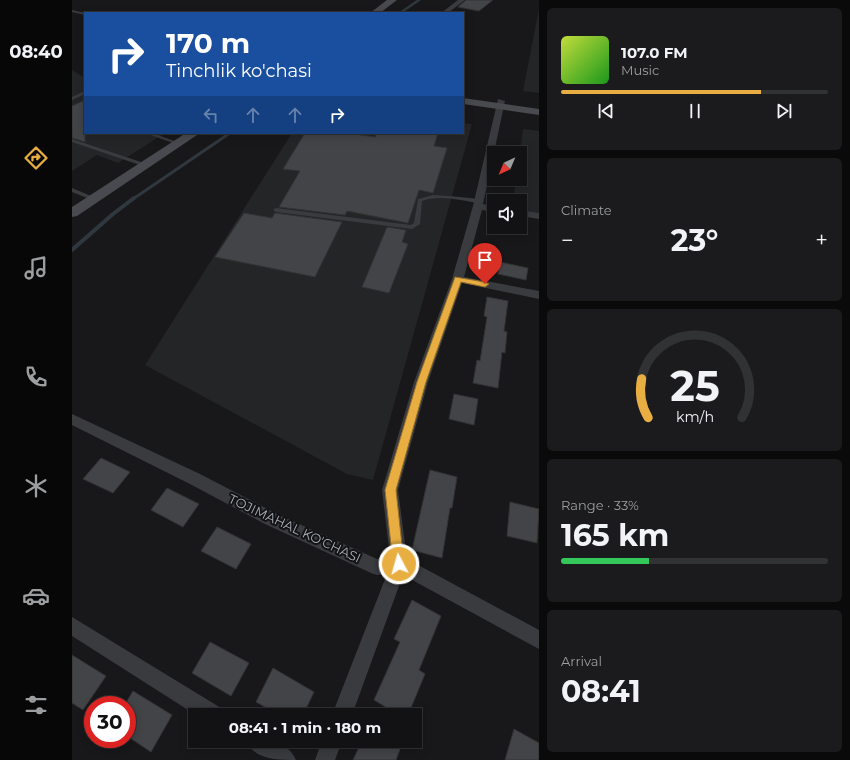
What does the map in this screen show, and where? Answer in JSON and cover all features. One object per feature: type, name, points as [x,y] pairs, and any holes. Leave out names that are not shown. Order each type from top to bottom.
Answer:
[{"type":"main road","points":[[376,12],[394,0]]},
{"type":"main road","points":[[464,96],[539,112]]},
{"type":"main road","points":[[464,101],[539,106]]},
{"type":"main road","points":[[72,213],[192,134]]},
{"type":"street","points":[[445,12],[462,0]]},
{"type":"street","points":[[345,708],[399,564],[390,490],[421,382],[458,279],[479,204],[500,104]]},
{"type":"street","points":[[479,204],[487,207]]},
{"type":"street","points":[[527,214],[539,216]]},
{"type":"street","points":[[458,279],[539,295]]},
{"type":"street","name":"TOJIMAHAL KO'CHASI","points":[[72,419],[195,479],[272,519],[370,564],[377,567],[399,564]]},
{"type":"street","points":[[399,564],[539,640]]},
{"type":"street","points":[[72,626],[203,708]]},
{"type":"street","points":[[267,748],[286,760]]},
{"type":"street","points":[[325,760],[329,748]]},
{"type":"lane","points":[[72,11],[84,14]]},
{"type":"lane","points":[[72,99],[84,93]]},
{"type":"lane","points":[[150,134],[178,143]]},
{"type":"lane","points":[[72,140],[145,165]]},
{"type":"lane","points":[[72,190],[94,198]]},
{"type":"lane","points":[[276,210],[412,227],[417,224],[420,200],[425,198],[435,197],[479,204]]},
{"type":"shaded area","points":[[539,9],[539,93],[523,91]]},
{"type":"shaded area","points":[[72,70],[84,77],[84,134],[163,134],[118,163],[97,155],[72,171]]},
{"type":"shaded area","points":[[464,123],[472,124],[373,480],[347,474],[145,365],[291,134],[464,134]]},
{"type":"shaded area","points":[[523,129],[539,131],[539,213],[527,211],[527,194],[514,194],[515,186],[527,186],[527,146],[521,146]]},
{"type":"building","points":[[466,0],[493,0],[479,11],[458,7]]},
{"type":"building","points":[[84,100],[85,142],[72,138],[72,106]]},
{"type":"building","points":[[304,134],[354,134],[376,137],[376,134],[438,134],[434,146],[447,148],[433,193],[419,190],[408,223],[347,211],[345,215],[279,207],[300,171],[283,169]]},
{"type":"building","points":[[244,213],[272,218],[275,213],[342,222],[315,277],[215,257]]},
{"type":"building","points":[[387,227],[406,230],[402,242],[408,244],[389,293],[362,287]]},
{"type":"building","points":[[500,262],[528,268],[526,280],[498,274]]},
{"type":"building","points":[[487,297],[508,301],[504,331],[507,332],[505,353],[502,352],[498,388],[473,383],[477,360],[480,361],[487,317],[484,316]]},
{"type":"building","points":[[454,394],[478,399],[474,425],[449,419]]},
{"type":"building","points":[[101,458],[130,472],[113,493],[83,479]]},
{"type":"building","points":[[430,470],[457,477],[452,508],[450,508],[442,558],[412,550]]},
{"type":"building","points":[[167,488],[199,504],[183,527],[151,510]]},
{"type":"building","points":[[510,502],[539,509],[537,543],[507,536]]},
{"type":"building","points":[[217,527],[251,544],[236,569],[201,551]]},
{"type":"building","points":[[412,600],[441,616],[419,670],[425,674],[411,708],[387,708],[374,700],[400,642],[394,639]]},
{"type":"building","points":[[210,642],[249,663],[231,696],[192,673]]},
{"type":"building","points":[[72,655],[106,676],[92,696],[84,696],[83,710],[72,703]]},
{"type":"building","points":[[273,668],[314,692],[306,708],[267,708],[256,702]]},
{"type":"building","points":[[133,691],[172,715],[151,752],[136,742],[136,696],[130,696]]},
{"type":"building","points":[[514,729],[539,743],[539,760],[505,760]]},
{"type":"building","points":[[359,748],[400,748],[396,760],[353,760]]},
{"type":"waterway","points":[[401,12],[419,0]]},
{"type":"waterway","points":[[133,199],[229,134]]},
{"type":"waterway","points":[[72,250],[113,214],[134,198]]},
{"type":"route","points":[[399,564],[390,490],[421,382],[458,279],[485,284]]}]
